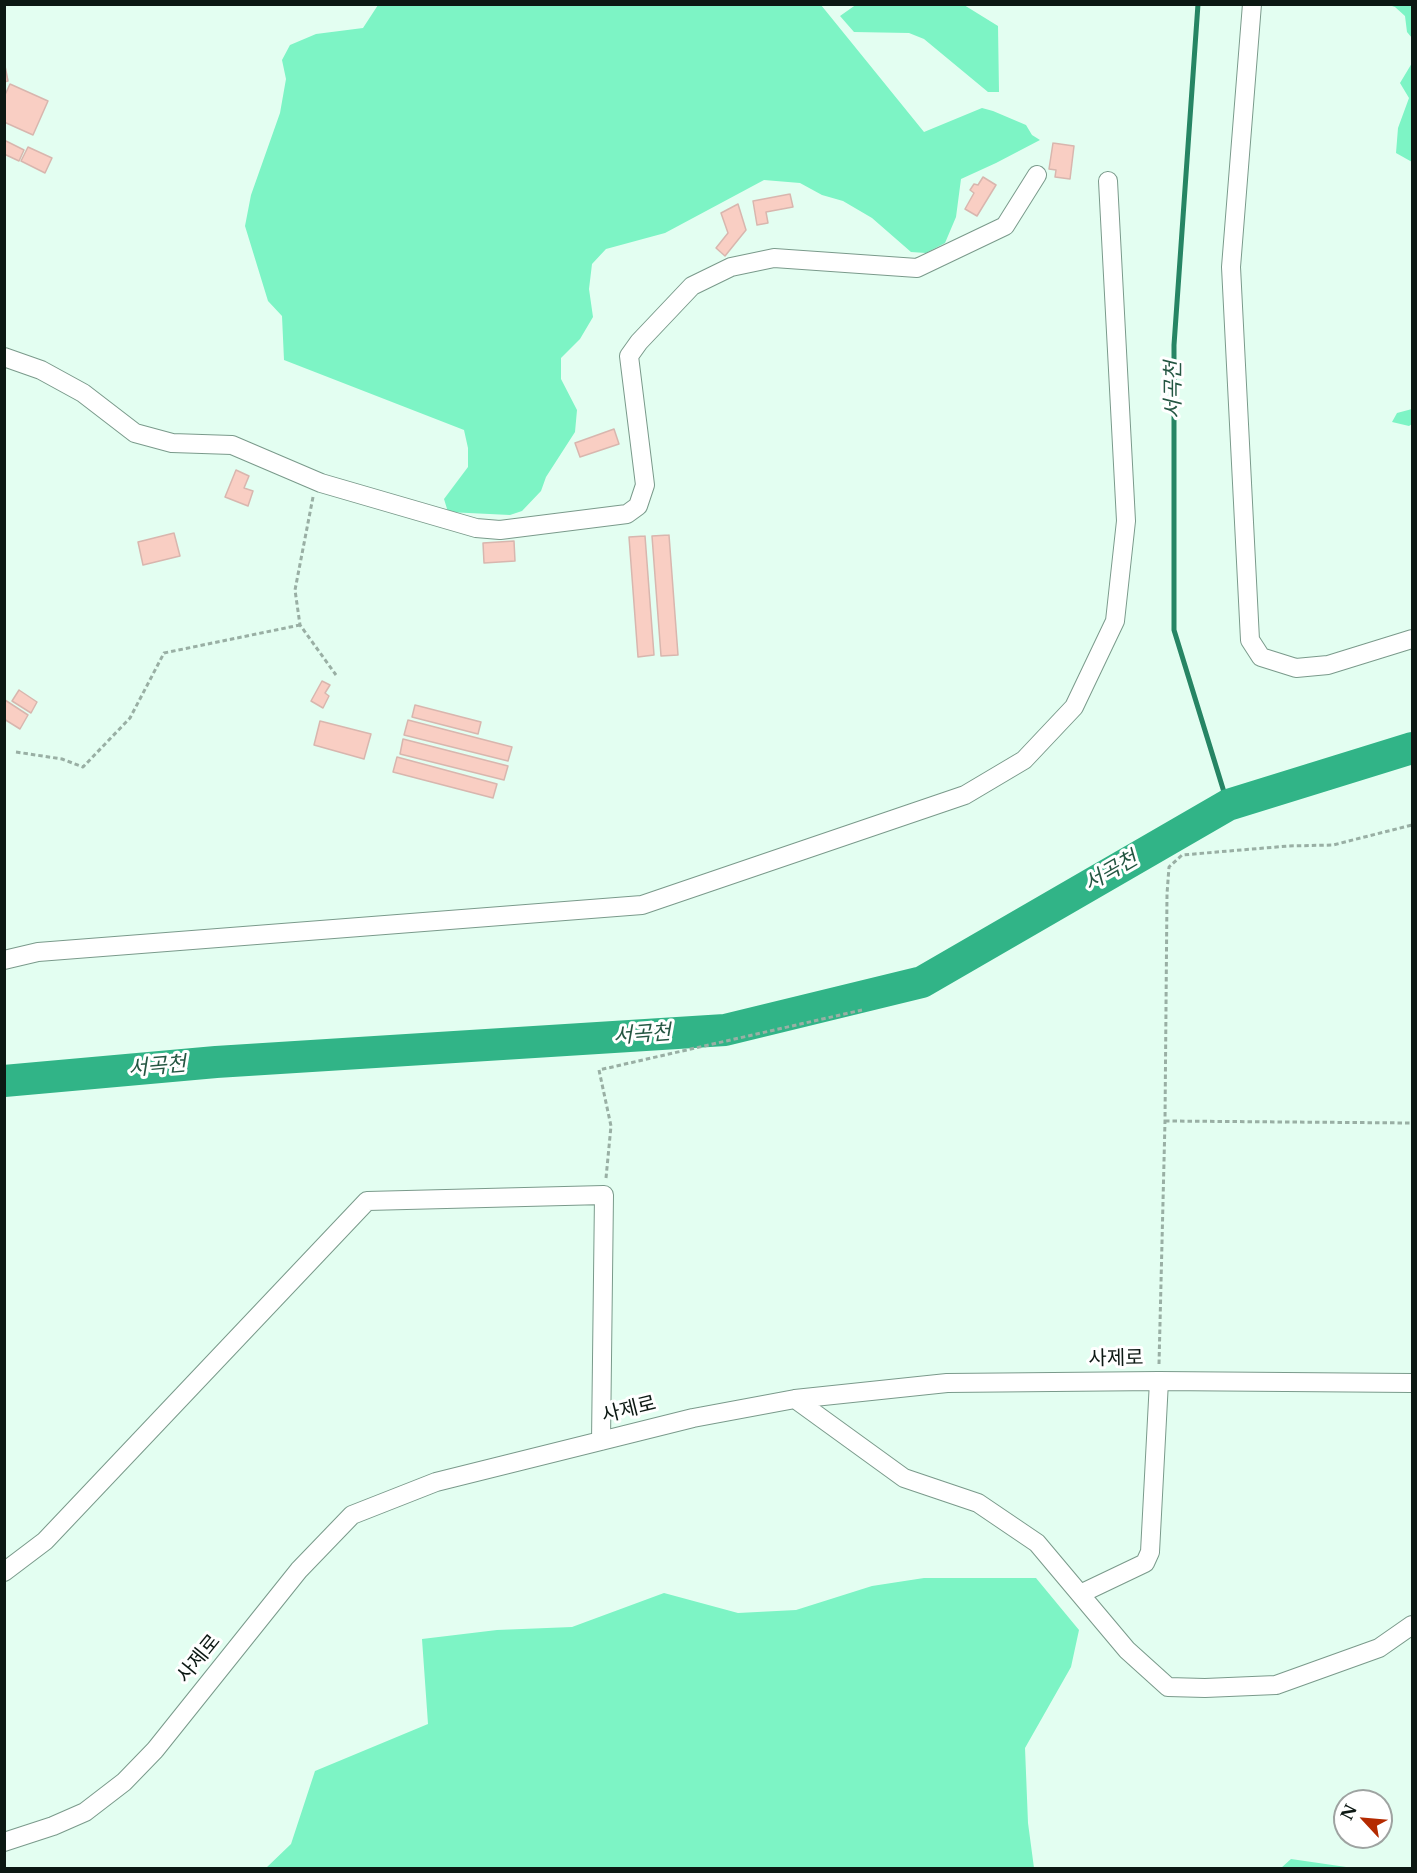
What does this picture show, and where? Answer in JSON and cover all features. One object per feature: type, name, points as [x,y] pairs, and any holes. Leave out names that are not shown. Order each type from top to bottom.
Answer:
[{"type":"street","points":[[1252,4],[1231,267],[1250,640],[1262,657],[1296,668],[1328,665],[1413,639]]},
{"type":"street","points":[[4,357],[41,370],[83,393],[135,433],[172,443],[232,445],[317,481],[476,528],[500,531],[627,514],[638,506],[645,485],[629,356],[639,342],[692,286],[731,267],[774,258],[917,268],[1005,226],[1037,175]]},
{"type":"street","points":[[4,960],[38,951],[642,905],[965,795],[1024,760],[1074,707],[1115,621],[1126,521],[1108,181]]},
{"type":"street","points":[[4,1572],[45,1541],[367,1201],[604,1195],[601,1441]]},
{"type":"street","points":[[1080,1594],[1145,1563],[1150,1552],[1159,1381]]},
{"type":"street","name":"사제로","points":[[4,1842],[53,1826],[85,1812],[124,1782],[155,1750],[299,1570],[352,1515],[436,1482],[693,1418],[795,1399],[947,1383],[1159,1381],[1413,1383]]},
{"type":"street","points":[[795,1399],[904,1478],[978,1503],[1037,1543],[1127,1650],[1168,1686],[1205,1688],[1276,1684],[1379,1648],[1413,1625]]},
{"type":"path","points":[[317,481],[295,590],[300,625],[336,675]]},
{"type":"path","points":[[16,752],[62,759],[83,767],[130,718],[164,653],[300,625]]},
{"type":"path","points":[[1159,1381],[1169,867],[1182,855],[1288,846],[1333,845],[1413,825]]},
{"type":"path","points":[[604,1195],[611,1126],[599,1070],[862,1010]]},
{"type":"path","points":[[1165,1121],[1413,1123]]},
{"type":"green space","points":[[857,4],[964,5],[998,26],[999,92],[988,92],[924,39],[909,33],[854,32],[840,16]]},
{"type":"green space","points":[[378,5],[821,5],[924,132],[982,108],[1026,125],[1032,135],[1040,140],[961,179],[956,217],[945,243],[926,253],[911,252],[872,218],[843,201],[822,195],[800,183],[764,180],[665,233],[606,249],[592,264],[589,289],[593,317],[580,339],[561,358],[561,379],[577,410],[575,432],[546,477],[541,491],[522,511],[510,515],[448,512],[444,499],[468,467],[468,448],[464,430],[284,360],[282,316],[268,301],[245,226],[251,195],[280,113],[286,79],[282,60],[290,45],[316,34],[363,28]]},
{"type":"green space","points":[[1389,5],[1412,5],[1412,38],[1407,32],[1405,16]]},
{"type":"green space","points":[[1412,63],[1412,162],[1396,153],[1398,128],[1409,98],[1400,83]]},
{"type":"green space","points":[[1412,409],[1412,424],[1409,426],[1392,422],[1397,413]]},
{"type":"green space","points":[[924,1578],[1036,1578],[1079,1630],[1071,1667],[1025,1748],[1028,1823],[1034,1868],[266,1868],[291,1844],[315,1771],[428,1724],[422,1639],[497,1630],[572,1627],[664,1593],[738,1613],[796,1610],[872,1586]]},
{"type":"green space","points":[[1291,1859],[1353,1868],[1281,1868]]},
{"type":"building","points":[[4,61],[8,81],[4,82]]},
{"type":"building","points":[[10,84],[48,101],[33,135],[4,122],[4,97]]},
{"type":"building","points":[[4,140],[24,150],[19,161],[4,154]]},
{"type":"building","points":[[1053,143],[1074,146],[1070,179],[1055,177],[1056,170],[1049,169]]},
{"type":"building","points":[[28,147],[52,158],[45,173],[21,161]]},
{"type":"building","points":[[983,177],[996,185],[977,216],[965,209],[974,193],[970,190],[974,184],[978,185]]},
{"type":"building","points":[[790,194],[793,207],[766,212],[768,223],[757,225],[753,201]]},
{"type":"building","points":[[738,204],[746,230],[725,256],[716,248],[728,233],[721,213]]},
{"type":"building","points":[[614,429],[619,444],[580,457],[575,443]]},
{"type":"building","points":[[236,470],[249,476],[244,488],[253,491],[248,506],[225,497]]},
{"type":"building","points":[[174,533],[180,556],[143,565],[138,542]]},
{"type":"building","points":[[669,535],[678,655],[661,656],[652,536]]},
{"type":"building","points":[[645,536],[654,655],[638,657],[629,537]]},
{"type":"building","points":[[514,541],[515,561],[484,563],[483,543]]},
{"type":"building","points":[[322,681],[330,685],[325,693],[329,696],[323,708],[311,701]]},
{"type":"building","points":[[19,690],[37,702],[31,713],[12,701]]},
{"type":"building","points":[[5,700],[28,715],[20,729],[4,719]]},
{"type":"building","points":[[415,705],[481,722],[478,734],[412,717]]},
{"type":"building","points":[[408,720],[512,747],[508,761],[404,735]]},
{"type":"building","points":[[320,721],[371,734],[364,759],[314,745]]},
{"type":"building","points":[[403,739],[508,766],[504,780],[400,754]]},
{"type":"building","points":[[397,757],[497,784],[493,798],[393,772]]},
{"type":"waterway","name":"서곡천","points":[[1198,4],[1174,345],[1174,630],[1228,805]]},
{"type":"waterway","name":"서곡천","points":[[4,1081],[216,1062],[725,1030],[922,982],[1228,805],[1412,748]]}]
